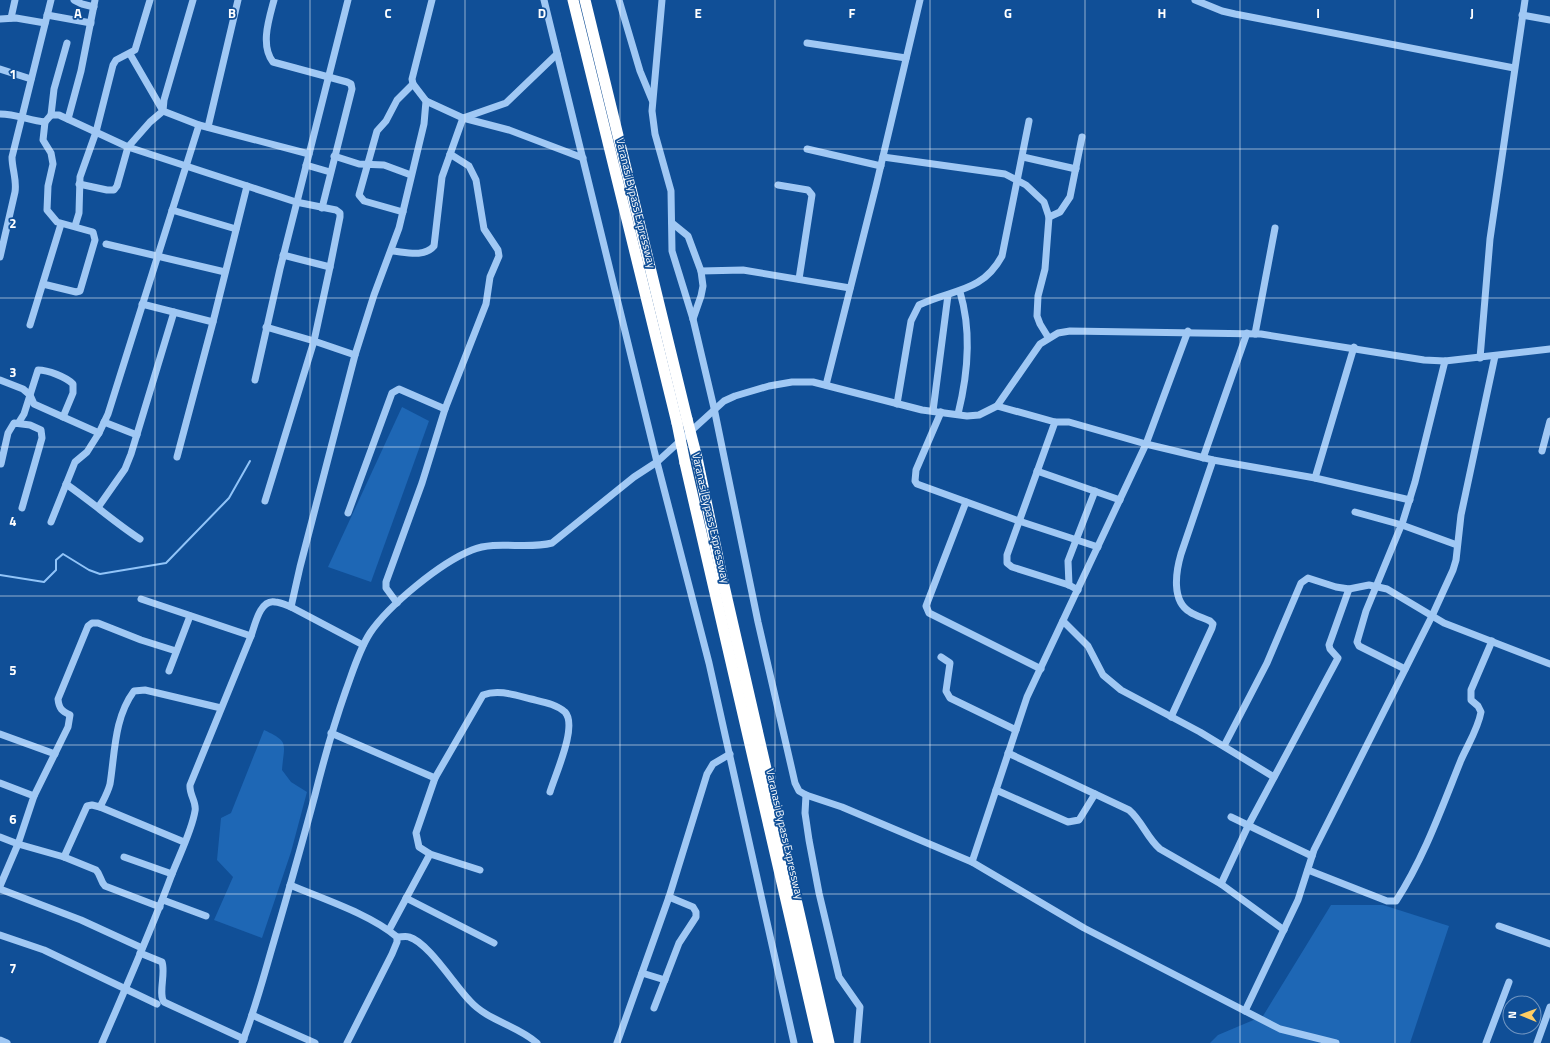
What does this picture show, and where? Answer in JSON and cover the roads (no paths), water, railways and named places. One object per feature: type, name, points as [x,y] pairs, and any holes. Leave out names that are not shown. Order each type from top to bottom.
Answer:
[{"type":"highway","name":"Varanasi Bypass Expressway","points":[[573,0],[682,421],[696,458],[829,1043]]},
{"type":"highway","name":"Varanasi Bypass Expressway","points":[[585,0],[682,421],[685,462],[819,1043]]},
{"type":"street","points":[[11,18],[15,0]]},
{"type":"street","points":[[0,257],[16,188],[12,167],[12,157],[51,0]]},
{"type":"street","points":[[68,119],[81,71],[95,3],[82,4],[74,0]]},
{"type":"street","points":[[75,226],[79,213],[79,184],[96,132],[114,65],[116,60],[130,54],[135,50],[150,0]]},
{"type":"street","points":[[79,184],[107,190],[114,190],[117,186],[128,148],[150,122],[162,111],[193,0]]},
{"type":"street","points":[[208,127],[238,0]]},
{"type":"street","points":[[274,0],[266,43],[268,55],[273,62],[351,84],[352,89],[322,208]]},
{"type":"street","points":[[255,380],[283,255],[348,0]]},
{"type":"street","points":[[432,0],[412,74],[413,84],[426,101],[463,118],[509,130],[583,158]]},
{"type":"street","points":[[544,0],[656,462],[709,663],[794,1043]]},
{"type":"street","points":[[619,0],[640,71],[653,102]]},
{"type":"street","points":[[662,0],[652,112],[655,134],[671,191],[672,251],[693,319],[714,408],[758,622],[795,783],[799,791],[806,795],[842,807],[972,862],[1084,928],[1280,1029],[1336,1043]]},
{"type":"street","points":[[826,385],[883,158],[920,0]]},
{"type":"street","points":[[1195,0],[1235,14],[1514,68]]},
{"type":"street","points":[[1480,358],[1490,239],[1525,0]]},
{"type":"street","points":[[47,15],[91,23]]},
{"type":"street","points":[[1522,15],[1550,20]]},
{"type":"street","points":[[1,20],[11,18],[27,19],[45,23]]},
{"type":"street","points":[[43,284],[76,292],[80,291],[95,240],[95,235],[93,232],[75,226],[61,224],[52,218],[46,205],[53,164],[51,152],[43,140],[45,122],[51,115],[54,89],[67,43]]},
{"type":"street","points":[[807,44],[906,58]]},
{"type":"street","points":[[130,54],[162,111],[199,125],[309,154]]},
{"type":"street","points":[[463,118],[506,104],[557,54]]},
{"type":"street","points":[[0,69],[31,79]]},
{"type":"street","points":[[403,212],[373,204],[361,198],[360,191],[377,131],[386,121],[397,100],[413,84]]},
{"type":"street","points":[[291,607],[299,570],[355,355],[374,295],[392,252],[403,212],[424,124],[426,101]]},
{"type":"street","points":[[0,114],[23,116],[38,122],[45,122]]},
{"type":"street","points":[[51,115],[58,115],[68,119],[128,148],[296,202],[336,210],[340,213],[314,341],[265,501]]},
{"type":"street","points":[[392,252],[422,253],[430,251],[434,246],[442,177],[463,118]]},
{"type":"street","points":[[897,404],[915,311],[919,305],[927,301],[960,292],[985,279],[995,268],[1002,256],[1019,180],[1029,121]]},
{"type":"street","points":[[51,522],[75,462],[87,452],[104,422],[159,256],[199,125]]},
{"type":"street","points":[[1049,217],[1060,212],[1066,206],[1070,197],[1082,137]]},
{"type":"street","points":[[807,149],[881,166]]},
{"type":"street","points":[[395,605],[386,588],[386,582],[422,484],[445,409],[486,304],[490,277],[499,256],[498,250],[484,229],[476,180],[469,166],[450,154]]},
{"type":"street","points":[[334,156],[367,164],[384,165],[411,175]]},
{"type":"street","points":[[1023,157],[1076,169]]},
{"type":"street","points":[[883,158],[986,170],[1005,174],[1019,180],[1044,202],[1049,217],[1045,269],[1037,304],[1037,316],[1048,337]]},
{"type":"street","points":[[306,165],[330,172]]},
{"type":"street","points":[[778,185],[808,190],[812,195],[799,280]]},
{"type":"street","points":[[177,457],[247,186]]},
{"type":"street","points":[[172,210],[236,229]]},
{"type":"street","points":[[672,223],[688,236],[701,271],[701,296],[693,319]]},
{"type":"street","points":[[30,325],[61,224]]},
{"type":"street","points":[[1203,458],[1251,334],[1275,228]]},
{"type":"street","points":[[106,244],[225,272]]},
{"type":"street","points":[[283,255],[330,267]]},
{"type":"street","points":[[701,271],[743,270],[850,288]]},
{"type":"street","points":[[958,414],[965,380],[968,338],[964,304],[960,292]]},
{"type":"street","points":[[948,296],[937,412],[916,470],[914,481],[921,486],[1098,547]]},
{"type":"street","points":[[142,304],[213,322]]},
{"type":"street","points":[[99,506],[125,469],[137,435],[174,312]]},
{"type":"street","points":[[266,327],[355,355]]},
{"type":"street","points":[[176,651],[140,640],[98,623],[92,623],[88,626],[58,700],[58,706],[62,711],[70,715],[70,720],[34,796],[18,844],[0,887],[81,920],[162,962],[164,968],[161,996],[164,1002],[243,1041],[290,885],[331,733],[363,645],[386,612],[429,577],[452,561],[473,550],[492,545],[538,547],[552,543],[634,477],[656,462],[714,408],[735,396],[769,386],[792,382],[812,382],[897,404],[937,412],[979,415],[997,406],[1015,382],[1030,356],[1040,344],[1048,337],[1058,333],[1070,331],[1188,331],[1251,334],[1354,347],[1424,360],[1445,361],[1550,349]]},
{"type":"street","points":[[972,862],[1027,697],[1146,444],[1188,331]]},
{"type":"street","points":[[1315,478],[1354,347]]},
{"type":"street","points":[[1245,1010],[1298,900],[1312,856],[1432,616],[1453,570],[1456,560],[1456,545],[1461,515],[1494,356]]},
{"type":"street","points":[[1405,669],[1365,648],[1358,642],[1366,611],[1402,524],[1410,500],[1445,361]]},
{"type":"street","points":[[19,422],[24,414],[38,370],[43,370],[69,380],[73,384],[73,393],[63,417]]},
{"type":"street","points":[[0,380],[23,389],[30,395],[34,404],[99,433]]},
{"type":"street","points":[[348,513],[392,393],[399,389],[445,409]]},
{"type":"street","points":[[997,406],[1054,422],[1070,422],[1146,444],[1203,458],[1315,478],[1410,500]]},
{"type":"street","points":[[1542,451],[1550,421]]},
{"type":"street","points":[[1,464],[8,433],[14,423],[19,422],[41,430],[42,432],[22,508]]},
{"type":"street","points":[[104,422],[137,435]]},
{"type":"street","points":[[1054,422],[1006,560],[1009,565],[1069,585],[1078,590]]},
{"type":"street","points":[[1171,717],[1213,624],[1210,621],[1189,612],[1184,606],[1178,595],[1176,568],[1213,460]]},
{"type":"street","points":[[1037,471],[1120,500]]},
{"type":"street","points":[[66,484],[99,506],[115,523],[140,539]]},
{"type":"street","points":[[1069,585],[1068,561],[1095,491]]},
{"type":"street","points":[[966,502],[926,606],[927,610],[929,613],[1041,669]]},
{"type":"street","points":[[1355,512],[1402,524],[1456,545]]},
{"type":"street","points":[[1224,746],[1267,663],[1303,581],[1308,578],[1336,587],[1349,589],[1369,585],[1387,589],[1444,623],[1550,664]]},
{"type":"street","points":[[1221,884],[1248,826],[1338,658],[1330,649],[1330,645],[1349,589]]},
{"type":"street","points":[[141,599],[251,636]]},
{"type":"street","points":[[102,1043],[163,900],[195,811],[195,804],[189,791],[190,785],[261,610],[267,603],[274,601],[313,617],[363,645]]},
{"type":"street","points":[[169,671],[190,616]]},
{"type":"street","points":[[1063,621],[1088,646],[1099,668],[1109,680],[1132,697],[1224,746],[1274,777]]},
{"type":"street","points":[[1308,870],[1387,901],[1396,901],[1444,804],[1461,759],[1479,723],[1482,712],[1471,700],[1470,690],[1492,641]]},
{"type":"street","points":[[942,657],[950,663],[946,691],[950,698],[1016,730]]},
{"type":"street","points":[[100,807],[110,783],[113,752],[122,714],[134,691],[145,690],[221,708]]},
{"type":"street","points":[[480,870],[430,854],[419,847],[416,840],[416,833],[435,778],[483,695],[490,693],[512,694],[553,704],[565,713],[569,720],[568,736],[550,792]]},
{"type":"street","points":[[331,733],[435,778]]},
{"type":"street","points":[[0,734],[55,754]]},
{"type":"street","points":[[1008,753],[1134,814],[1155,845],[1160,849],[1221,884],[1284,930]]},
{"type":"street","points":[[617,1043],[669,898],[707,774],[713,764],[730,754]]},
{"type":"street","points":[[0,783],[34,796]]},
{"type":"street","points":[[996,790],[1068,822],[1079,820],[1095,794]]},
{"type":"street","points":[[806,795],[805,813],[809,840],[819,893],[839,977],[860,1007],[857,1043]]},
{"type":"street","points":[[64,856],[87,806],[92,805],[184,842]]},
{"type":"street","points":[[1231,817],[1312,856]]},
{"type":"street","points":[[0,837],[18,844],[64,856],[96,870],[100,874],[100,881],[105,886],[160,907]]},
{"type":"street","points":[[389,930],[430,854]]},
{"type":"street","points":[[124,858],[172,874]]},
{"type":"street","points":[[290,885],[365,917],[389,930],[397,937],[408,936],[418,941],[438,961],[479,1010],[522,1031],[537,1043]]},
{"type":"street","points":[[406,898],[494,943]]},
{"type":"street","points":[[654,1008],[679,943],[696,917],[696,912],[693,907],[669,898]]},
{"type":"street","points":[[163,900],[206,916]]},
{"type":"street","points":[[1499,926],[1550,944]]},
{"type":"street","points":[[0,935],[44,950],[126,987],[157,1004]]},
{"type":"street","points":[[347,1043],[392,954],[397,942],[397,937]]},
{"type":"street","points":[[642,973],[665,980]]},
{"type":"street","points":[[1486,1043],[1509,982]]},
{"type":"street","points":[[1537,1043],[1550,1007]]},
{"type":"street","points":[[252,1015],[315,1043]]},
{"type":"street","points":[[0,1040],[7,1043]]},
{"type":"waterway","points":[[0,575],[44,582],[56,570],[56,560],[63,554],[89,570],[100,574],[166,563],[229,498],[250,461]]}]
